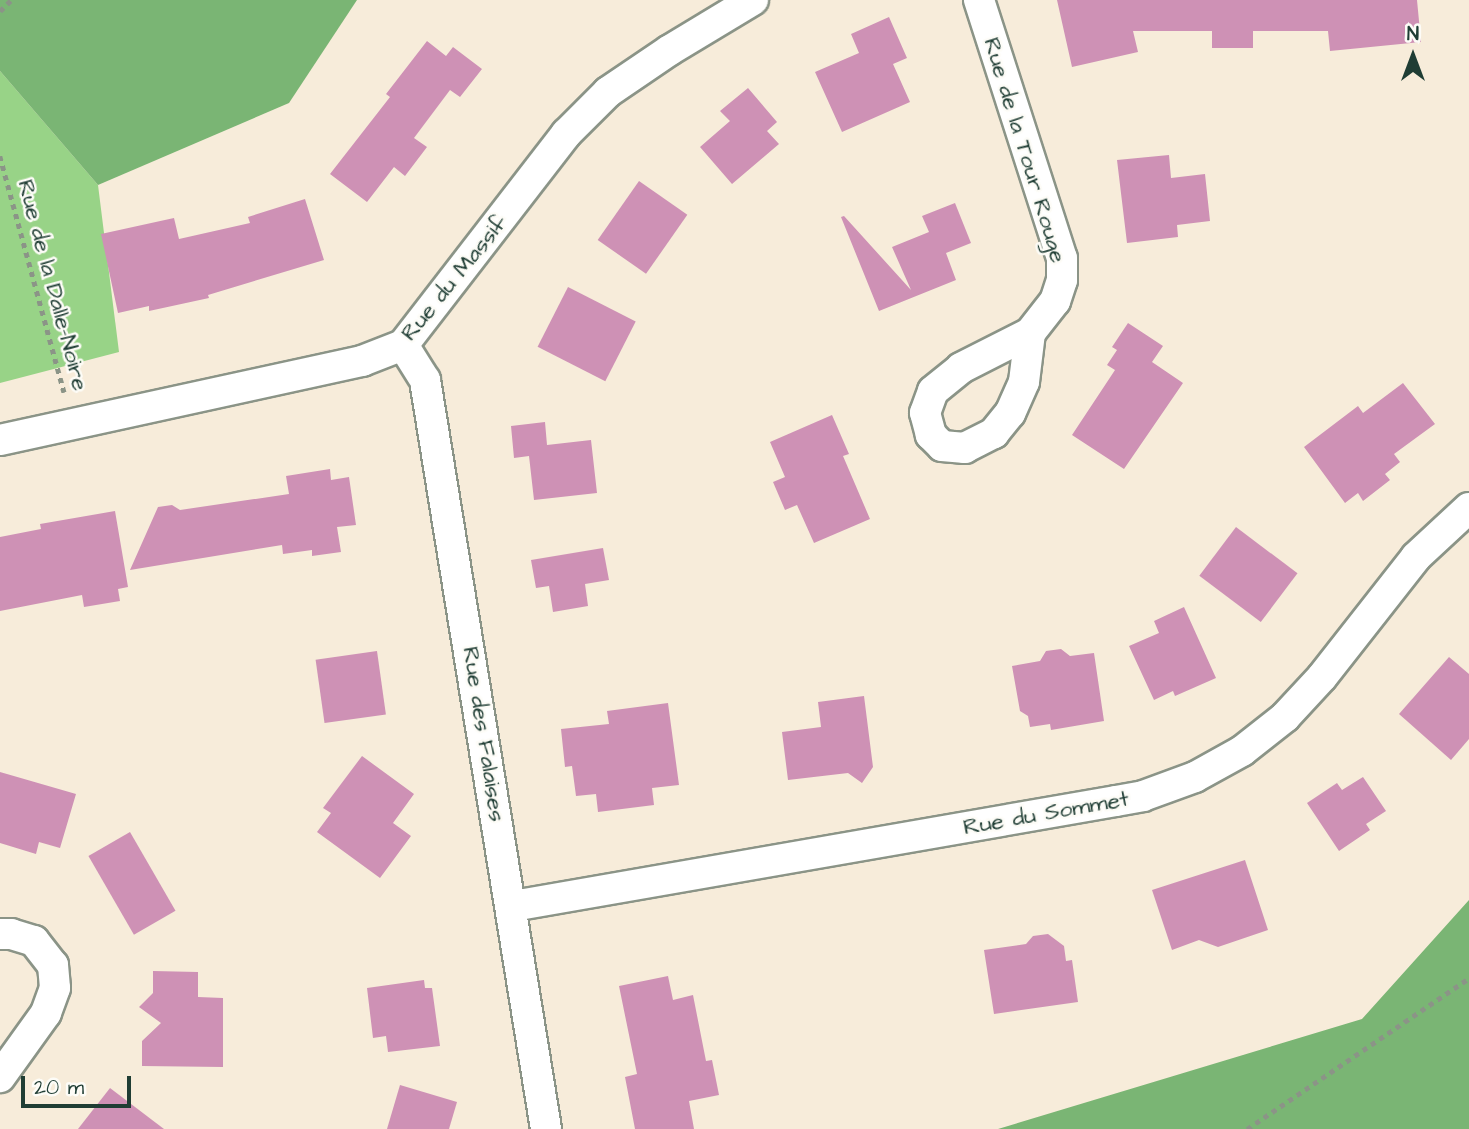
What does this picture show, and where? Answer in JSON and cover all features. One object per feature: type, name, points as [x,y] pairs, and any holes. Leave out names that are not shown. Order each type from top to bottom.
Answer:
[{"type":"street","name":"Rue du Massif","points":[[0,440],[362,361],[403,345],[566,134],[608,92],[753,0]]},
{"type":"street","name":"Rue de la Tour Rouge","points":[[979,0],[1062,258],[1062,280],[1055,301],[1030,333]]},
{"type":"street","name":"Rue des Falaises","points":[[403,345],[425,380],[513,906],[546,1129]]},
{"type":"street","name":"Rue du Sommet","points":[[513,906],[1143,796],[1195,777],[1242,751],[1285,718],[1322,677],[1416,557],[1469,508]]},
{"type":"street","points":[[0,934],[11,934],[34,941],[53,965],[55,988],[46,1013],[0,1077]]},
{"type":"path","points":[[0,11],[11,0]]},
{"type":"path","name":"Rue de la Dalle-Noire","points":[[0,156],[72,424]]},
{"type":"path","points":[[1247,1129],[1469,978]]},
{"type":"green space","points":[[0,0],[357,0],[289,103],[98,185],[0,71]]},
{"type":"green space","points":[[0,71],[98,185],[119,352],[0,383]]},
{"type":"green space","points":[[1469,900],[1469,1129],[998,1129],[1362,1019]]},
{"type":"building","points":[[1057,0],[1417,0],[1421,42],[1330,51],[1328,31],[1253,31],[1253,48],[1212,48],[1212,31],[1133,31],[1138,52],[1072,67]]},
{"type":"building","points":[[889,17],[907,58],[893,64],[910,102],[842,132],[815,72],[859,53],[851,34]]},
{"type":"building","points":[[427,41],[446,56],[453,47],[482,69],[460,97],[450,90],[414,138],[427,147],[405,176],[394,167],[367,202],[330,174],[390,97],[386,94]]},
{"type":"building","points":[[748,88],[777,122],[767,131],[779,144],[732,184],[700,147],[730,121],[720,111]]},
{"type":"building","points":[[1169,155],[1171,178],[1205,174],[1210,221],[1177,225],[1178,237],[1127,243],[1117,160]]},
{"type":"building","points":[[639,181],[687,215],[646,274],[598,240]]},
{"type":"building","points":[[305,199],[324,260],[208,295],[209,298],[149,311],[149,306],[118,313],[101,234],[174,218],[179,239],[250,223],[248,217]]},
{"type":"building","points":[[955,203],[971,243],[946,253],[956,280],[879,311],[841,217],[844,216],[911,290],[892,247],[929,232],[922,216]]},
{"type":"building","points":[[568,287],[636,322],[605,381],[538,347]]},
{"type":"building","points":[[1128,323],[1163,346],[1152,362],[1183,383],[1124,469],[1072,435],[1115,370],[1107,365],[1117,350],[1112,347]]},
{"type":"building","points":[[1403,383],[1435,424],[1394,454],[1400,462],[1385,474],[1390,480],[1363,501],[1358,493],[1345,503],[1304,447],[1358,406],[1363,413]]},
{"type":"building","points":[[832,415],[849,454],[843,456],[870,519],[814,543],[797,505],[785,510],[773,482],[785,477],[770,442]]},
{"type":"building","points":[[545,422],[547,445],[591,440],[597,493],[534,500],[529,456],[514,458],[511,426]]},
{"type":"building","points":[[330,469],[331,480],[349,477],[356,525],[337,527],[341,552],[312,556],[312,550],[283,554],[282,545],[130,570],[158,507],[172,505],[180,510],[289,494],[286,476]]},
{"type":"building","points":[[115,511],[128,587],[118,589],[120,601],[84,607],[82,595],[0,611],[0,537],[41,529],[40,524]]},
{"type":"building","points":[[1236,527],[1297,573],[1261,622],[1199,576]]},
{"type":"building","points":[[603,548],[609,580],[585,584],[588,606],[553,612],[549,586],[536,588],[531,560]]},
{"type":"building","points":[[1184,607],[1216,678],[1175,696],[1173,691],[1154,700],[1129,646],[1159,633],[1154,621]]},
{"type":"building","points":[[1061,649],[1070,656],[1094,653],[1104,721],[1051,730],[1050,724],[1030,727],[1028,716],[1020,711],[1012,666],[1040,661],[1046,651]]},
{"type":"building","points":[[377,651],[386,714],[325,723],[316,660]]},
{"type":"building","points":[[1449,657],[1469,674],[1469,739],[1451,760],[1399,714]]},
{"type":"building","points":[[864,696],[873,767],[862,783],[848,773],[788,780],[782,732],[821,727],[818,702]]},
{"type":"building","points":[[668,703],[679,785],[652,788],[654,805],[598,812],[596,794],[576,796],[572,766],[565,767],[561,729],[609,724],[607,711]]},
{"type":"building","points":[[362,756],[414,794],[393,823],[411,836],[380,878],[317,832],[331,813],[323,808]]},
{"type":"building","points":[[0,772],[76,794],[60,848],[39,842],[36,854],[0,843]]},
{"type":"building","points":[[1363,777],[1386,811],[1366,824],[1370,830],[1339,851],[1307,803],[1337,783],[1342,790]]},
{"type":"building","points":[[130,832],[176,911],[134,935],[88,856]]},
{"type":"building","points":[[1245,860],[1268,930],[1218,947],[1199,940],[1172,950],[1152,890]]},
{"type":"building","points":[[1048,934],[1064,946],[1066,961],[1072,960],[1078,1002],[994,1014],[984,950],[1026,944],[1033,936]]},
{"type":"building","points":[[153,971],[198,972],[198,997],[223,998],[223,1067],[142,1066],[142,1041],[161,1023],[139,1007],[153,993]]},
{"type":"building","points":[[668,976],[673,1000],[693,995],[706,1061],[712,1060],[719,1095],[689,1101],[694,1129],[635,1129],[625,1077],[637,1074],[619,986]]},
{"type":"building","points":[[424,980],[425,988],[432,988],[440,1046],[388,1052],[386,1036],[373,1038],[367,988]]},
{"type":"building","points":[[400,1085],[457,1102],[449,1129],[387,1129]]},
{"type":"building","points":[[110,1088],[164,1129],[78,1129]]}]
